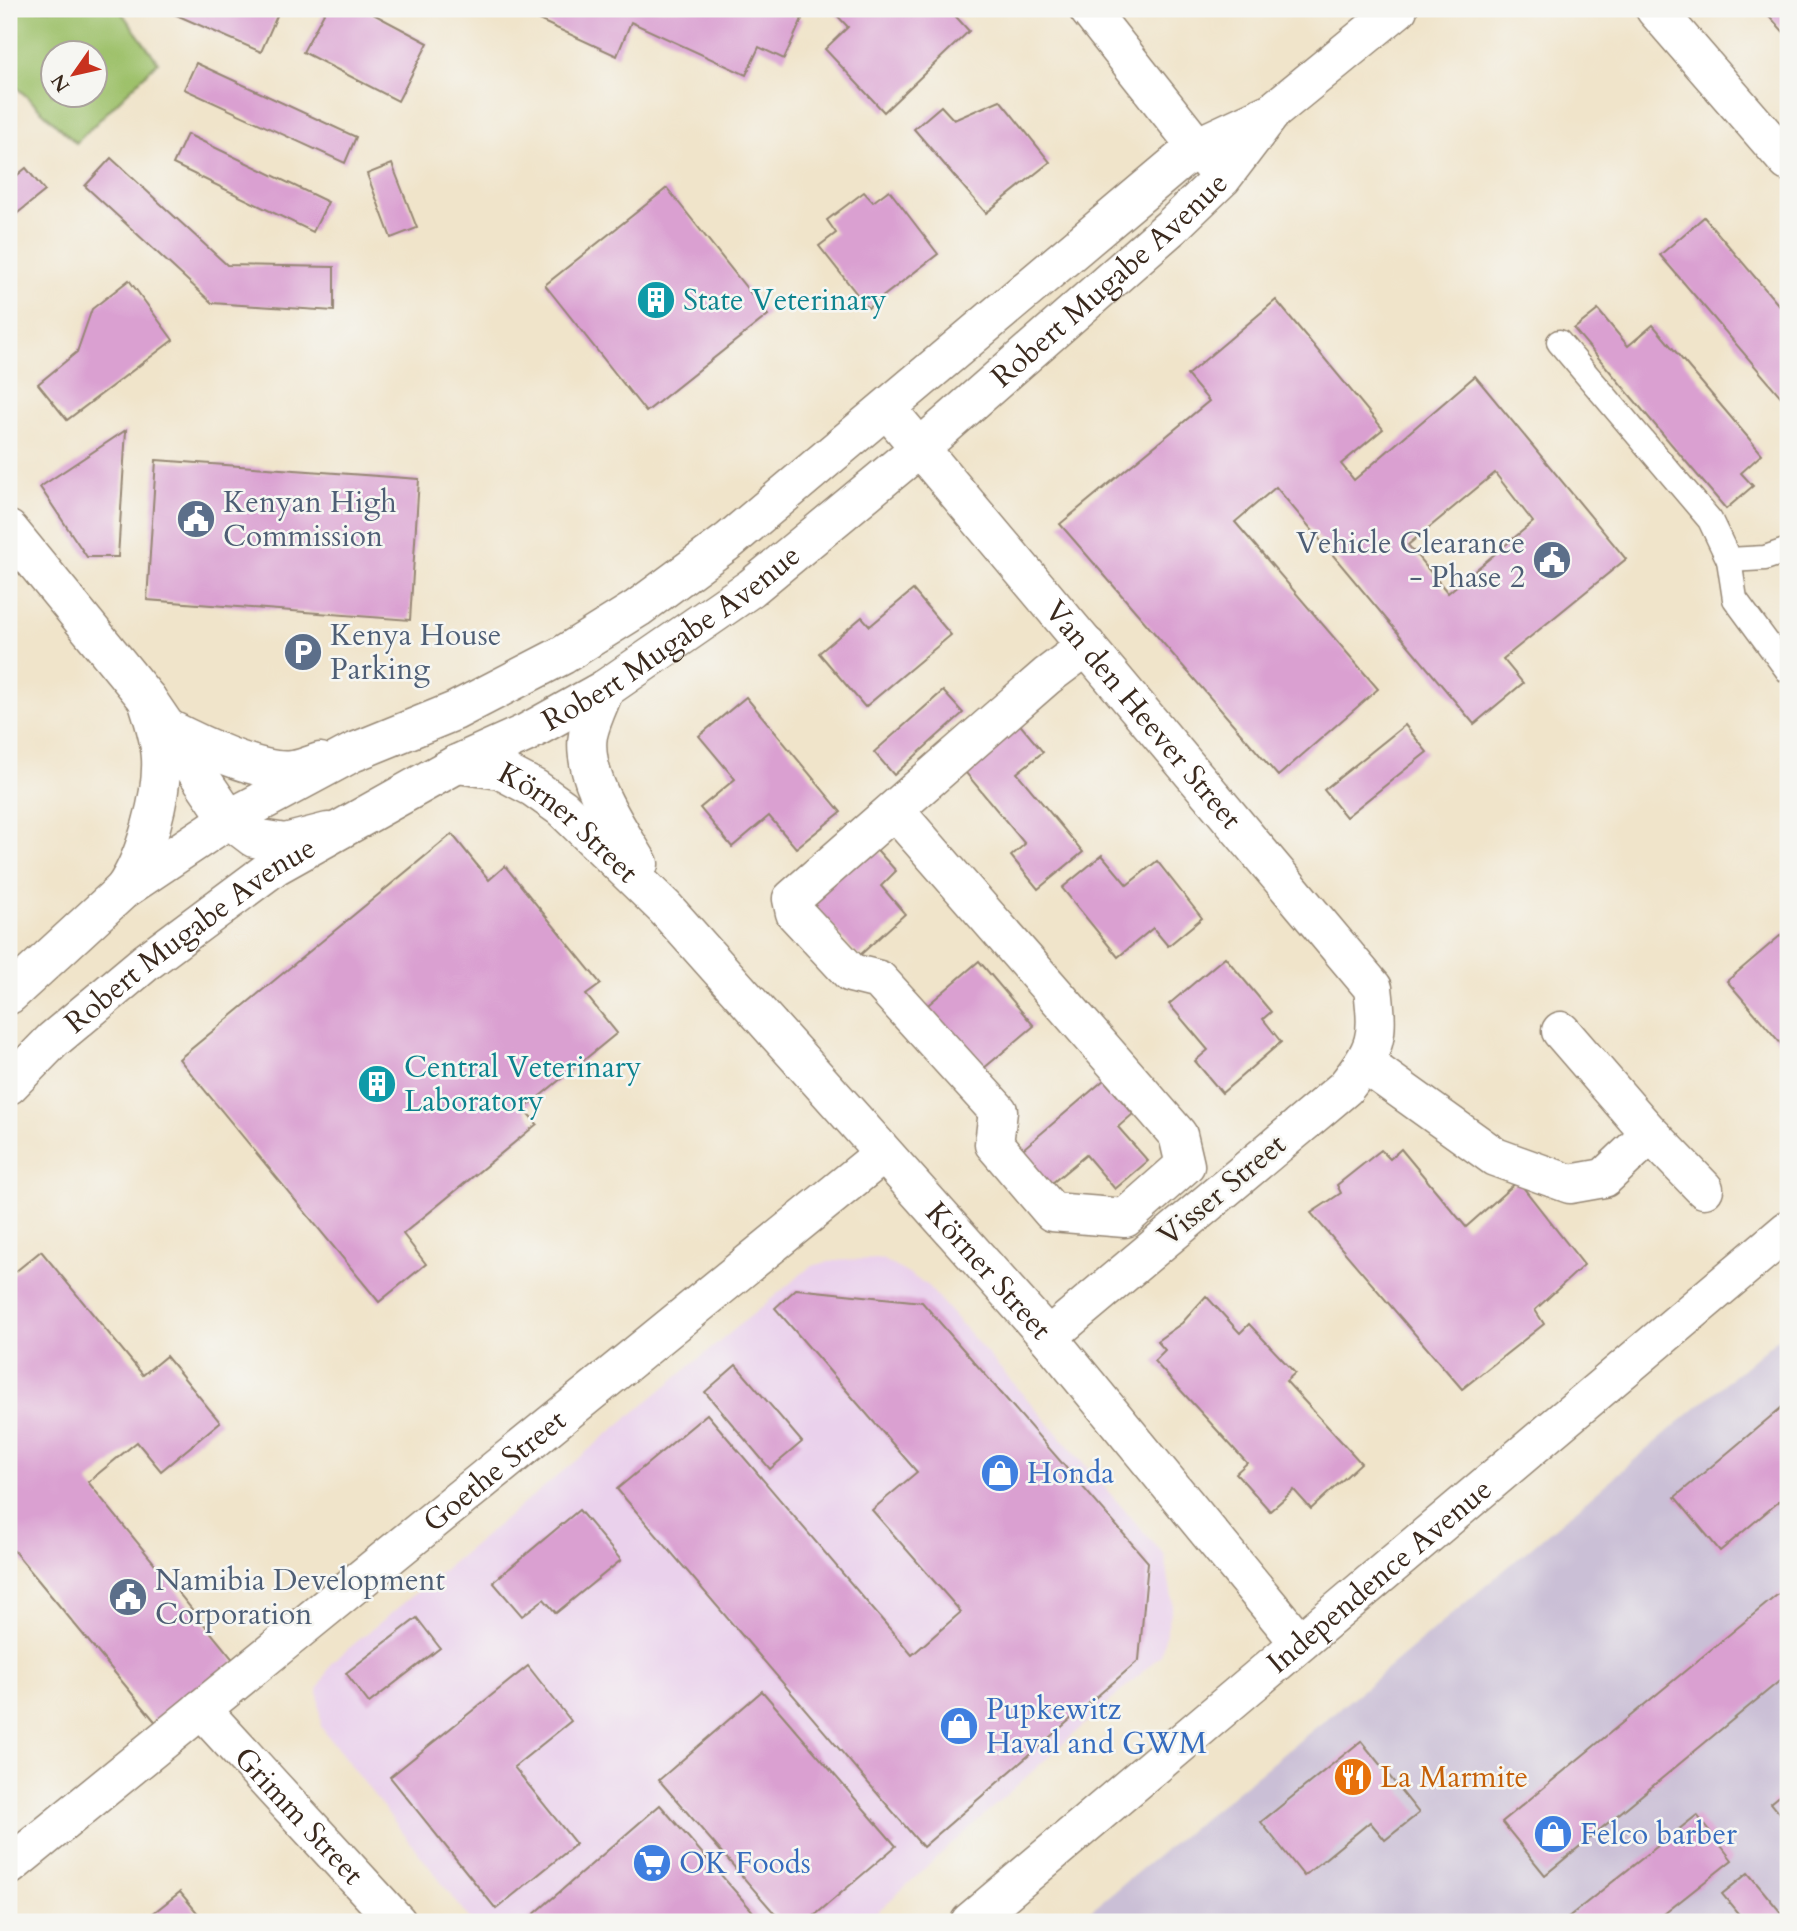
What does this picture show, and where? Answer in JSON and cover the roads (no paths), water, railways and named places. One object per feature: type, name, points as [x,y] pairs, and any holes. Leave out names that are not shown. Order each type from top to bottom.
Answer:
[{"type":"street","points":[[1088,9],[1222,178]]},
{"type":"street","name":"Robert Mugabe Avenue","points":[[9,1084],[53,1040],[145,963],[275,866],[334,830],[457,764],[526,733],[605,689],[751,588],[921,447],[1222,178],[1272,112],[1398,9]]},
{"type":"street","points":[[1655,9],[1788,162]]},
{"type":"street","name":"Robert Mugabe Avenue","points":[[9,995],[123,890],[229,819],[352,753],[455,711],[563,655],[638,608],[730,540],[1196,147],[1272,112]]},
{"type":"street","name":"Van den Heever Street","points":[[887,409],[1373,988],[1371,1047]]},
{"type":"street","points":[[9,530],[157,714],[229,819],[254,838],[285,843],[334,830]]},
{"type":"street","points":[[895,812],[1178,1135],[1185,1165],[1125,1218],[1052,1212],[994,1144],[998,1111],[879,980],[851,973],[795,913],[792,899],[895,812],[1047,676],[1087,646]]},
{"type":"street","name":"Körner Street","points":[[605,689],[588,736],[588,763],[609,813],[665,908]]},
{"type":"street","points":[[157,714],[207,749],[261,766],[291,771],[352,753]]},
{"type":"street","points":[[123,890],[133,876],[145,845],[161,760],[157,714]]},
{"type":"street","name":"Körner Street","points":[[457,764],[500,770],[534,788],[562,808],[665,908],[1048,1337],[1299,1642]]},
{"type":"street","points":[[1561,1031],[1644,1127],[1703,1189]]},
{"type":"street","points":[[1371,1047],[1495,1157],[1570,1184],[1604,1178],[1641,1143],[1644,1127]]},
{"type":"street","name":"Visser Street","points":[[1048,1337],[1345,1088],[1371,1047]]},
{"type":"street","name":"Goethe Street","points":[[9,1866],[883,1154]]},
{"type":"street","name":"Independence Avenue","points":[[970,1922],[1788,1230]]},
{"type":"street","name":"Grimm Street","points":[[201,1709],[397,1922]]},
{"type":"lane","points":[[1559,342],[1710,520],[1729,560],[1735,599],[1788,671]]},
{"type":"lane","points":[[1729,560],[1765,558],[1788,550]]},
{"type":"place","name":"State Veterinary","points":[[656,300]]},
{"type":"place","name":"Kenyan High Commission","points":[[196,519]]},
{"type":"place","name":"Vehicle Clearance - Phase 2","points":[[1552,560]]},
{"type":"place","name":"Kenya House Parking","points":[[303,652]]},
{"type":"place","name":"Central Veterinary Laboratory","points":[[377,1084]]},
{"type":"place","name":"Honda","points":[[1000,1473]]},
{"type":"place","name":"Namibia Development Corporation","points":[[128,1597]]},
{"type":"place","name":"Pupkewitz Haval and GWM","points":[[959,1726]]},
{"type":"place","name":"La Marmite","points":[[1353,1777]]},
{"type":"place","name":"Felco barber","points":[[1553,1834]]},
{"type":"place","name":"OK Foods","points":[[652,1863]]}]
